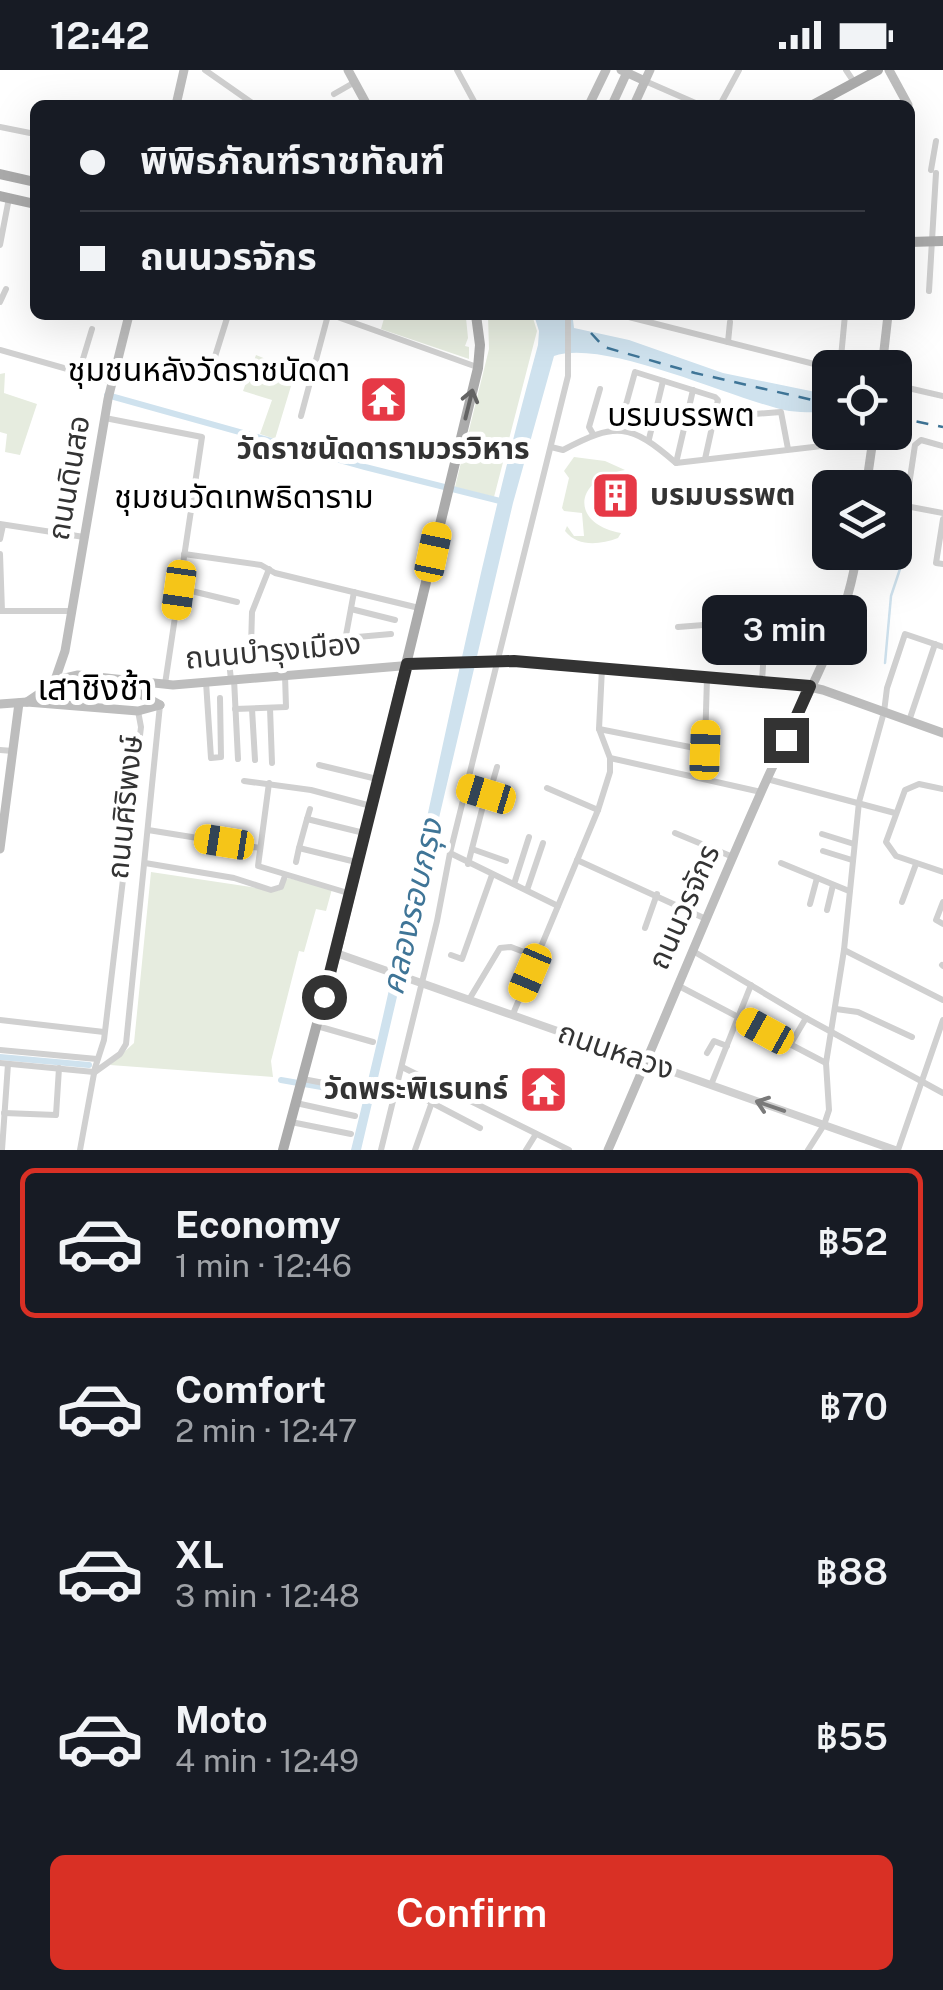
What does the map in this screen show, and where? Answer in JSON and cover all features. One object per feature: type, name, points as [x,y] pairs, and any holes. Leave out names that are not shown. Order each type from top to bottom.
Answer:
[{"type":"main road","points":[[177,100],[184,70]]},
{"type":"main road","points":[[348,70],[364,100]]},
{"type":"main road","points":[[591,100],[606,70]]},
{"type":"main road","points":[[636,100],[650,70]]},
{"type":"main road","points":[[824,100],[878,70]]},
{"type":"main road","points":[[889,70],[905,100]]},
{"type":"main road","points":[[614,100],[625,71],[645,80]]},
{"type":"main road","points":[[0,174],[30,181]]},
{"type":"main road","points":[[5,197],[30,203]]},
{"type":"main road","name":"ถนนดินสอ","points":[[54,683],[65,651],[110,391],[128,320]]},
{"type":"main road","points":[[283,1150],[336,953],[478,368],[478,320]]},
{"type":"main road","points":[[884,350],[887,320]]},
{"type":"main road","name":"ถนนวรจักร","points":[[608,1150],[841,614],[852,570]]},
{"type":"main road","points":[[65,651],[68,668],[78,675]]},
{"type":"main road","name":"ถนนบำรุงเมือง","points":[[23,703],[54,683],[78,675],[165,684],[407,664],[496,661],[810,686],[943,733]]},
{"type":"main road","points":[[115,680],[160,705]]},
{"type":"main road","points":[[115,680],[127,694],[125,708],[119,710]]},
{"type":"main road","points":[[54,683],[62,699],[75,707]]},
{"type":"main road","name":"ถนนศิริพงษ์","points":[[160,705],[165,684]]},
{"type":"main road","points":[[0,849],[3,809],[23,703]]},
{"type":"main road","name":"ถนนบำรุงเมือง","points":[[0,704],[138,711],[160,705]]},
{"type":"street","points":[[206,70],[248,100]]},
{"type":"street","points":[[457,70],[473,100]]},
{"type":"street","points":[[723,100],[740,70]]},
{"type":"street","points":[[846,70],[854,84]]},
{"type":"street","points":[[645,80],[689,100]]},
{"type":"street","points":[[334,94],[354,82]]},
{"type":"street","points":[[0,126],[30,133]]},
{"type":"street","points":[[929,291],[937,241],[936,141]]},
{"type":"street","points":[[0,246],[5,197]]},
{"type":"street","points":[[0,302],[6,288]]},
{"type":"street","points":[[214,363],[227,320]]},
{"type":"street","points":[[302,416],[329,320]]},
{"type":"street","points":[[344,320],[478,368]]},
{"type":"street","points":[[381,1150],[496,661],[568,376],[568,320]]},
{"type":"street","points":[[640,320],[812,363]]},
{"type":"street","points":[[660,320],[660,325]]},
{"type":"street","points":[[842,350],[845,320]]},
{"type":"street","points":[[728,342],[730,322]]},
{"type":"street","points":[[79,372],[92,329]]},
{"type":"street","points":[[0,350],[79,372],[110,391]]},
{"type":"street","points":[[619,430],[634,372],[717,398],[705,459]]},
{"type":"street","points":[[649,439],[663,381]]},
{"type":"street","points":[[592,434],[600,388]]},
{"type":"street","points":[[676,463],[692,390]]},
{"type":"street","points":[[912,390],[943,396]]},
{"type":"street","points":[[714,417],[781,412],[788,449]]},
{"type":"street","name":"ถนนศิริพงษ์","points":[[105,418],[201,434],[165,684]]},
{"type":"street","points":[[551,447],[562,450],[602,430],[619,430],[649,439],[676,463],[812,445]]},
{"type":"street","points":[[912,470],[915,445],[921,440],[943,446]]},
{"type":"street","points":[[912,507],[943,516],[936,563],[943,564]]},
{"type":"street","points":[[0,539],[1,524],[84,538]]},
{"type":"street","points":[[0,554],[1,611],[72,611]]},
{"type":"street","points":[[184,554],[261,565],[420,608]]},
{"type":"street","points":[[238,760],[230,662],[251,647],[252,612],[269,570]]},
{"type":"street","points":[[179,588],[237,602]]},
{"type":"street","points":[[332,651],[343,648],[354,592]]},
{"type":"street","points":[[351,609],[395,620]]},
{"type":"street","points":[[678,627],[841,614]]},
{"type":"street","points":[[378,635],[382,616]]},
{"type":"street","points":[[762,681],[766,620]]},
{"type":"street","points":[[346,638],[391,634]]},
{"type":"street","points":[[887,688],[905,634],[939,645],[909,721]]},
{"type":"street","points":[[513,1014],[610,772],[610,758],[599,730],[602,668]]},
{"type":"street","points":[[808,1150],[824,1126],[829,1099],[826,1063],[844,950],[859,802],[884,712],[886,669]]},
{"type":"street","points":[[236,709],[286,708],[285,675]]},
{"type":"street","points":[[704,778],[708,676]]},
{"type":"street","points":[[206,682],[211,758],[222,756],[220,698]]},
{"type":"street","name":"ถนนศิริพงษ์","points":[[126,1044],[160,705]]},
{"type":"street","points":[[270,708],[272,764]]},
{"type":"street","points":[[252,709],[255,760]]},
{"type":"street","points":[[80,1150],[104,1036],[141,728],[138,711]]},
{"type":"street","points":[[599,730],[705,750]]},
{"type":"street","points":[[0,750],[13,751]]},
{"type":"street","points":[[610,758],[762,792]]},
{"type":"street","points":[[319,765],[378,780]]},
{"type":"street","points":[[468,864],[498,767]]},
{"type":"street","points":[[767,780],[895,813]]},
{"type":"street","points":[[244,781],[371,806]]},
{"type":"street","points":[[269,784],[258,866],[348,893]]},
{"type":"street","points":[[943,789],[927,784],[912,786],[902,794],[887,834],[888,848],[916,864],[943,872]]},
{"type":"street","points":[[466,788],[504,798]]},
{"type":"street","points":[[547,788],[598,810]]},
{"type":"street","points":[[296,862],[310,809]]},
{"type":"street","points":[[307,818],[364,832]]},
{"type":"street","points":[[148,830],[260,848]]},
{"type":"street","points":[[674,833],[733,857]]},
{"type":"street","points":[[822,834],[854,844]]},
{"type":"street","points":[[514,884],[529,836]]},
{"type":"street","points":[[527,890],[544,843]]},
{"type":"street","points":[[300,848],[356,862]]},
{"type":"street","points":[[472,849],[506,861]]},
{"type":"street","points":[[822,851],[852,860]]},
{"type":"street","points":[[450,853],[558,906]]},
{"type":"street","points":[[577,860],[706,919]]},
{"type":"street","points":[[145,863],[234,878],[272,890],[281,886],[285,876]]},
{"type":"street","points":[[781,863],[848,891]]},
{"type":"street","points":[[902,902],[916,864]]},
{"type":"street","points":[[451,955],[462,959],[492,874]]},
{"type":"street","points":[[810,904],[817,878]]},
{"type":"street","points":[[827,910],[833,886]]},
{"type":"street","points":[[645,928],[657,894]]},
{"type":"street","points":[[939,922],[943,902]]},
{"type":"street","points":[[470,998],[500,948],[512,946],[537,957]]},
{"type":"street","points":[[692,950],[806,1018],[943,1092]]},
{"type":"street","points":[[844,950],[943,1000]]},
{"type":"street","name":"ถนนหลวง","points":[[336,953],[896,1150]]},
{"type":"street","points":[[677,985],[826,1063]]},
{"type":"street","points":[[711,1085],[751,985]]},
{"type":"street","points":[[836,1010],[858,1012],[912,1038]]},
{"type":"street","points":[[790,1045],[806,1018]]},
{"type":"street","points":[[0,1020],[104,1036]]},
{"type":"street","points":[[896,1150],[943,1020]]},
{"type":"street","points":[[316,1026],[372,1042]]},
{"type":"street","points":[[104,1036],[112,1050],[118,1051],[126,1044]]},
{"type":"street","points":[[707,1053],[714,1042],[727,1046]]},
{"type":"street","points":[[94,1073],[120,1054],[126,1044]]},
{"type":"street","points":[[0,1050],[97,1059]]},
{"type":"street","points":[[2,1150],[4,1063],[94,1073]]},
{"type":"street","points":[[402,1066],[569,1150]]},
{"type":"street","points":[[4,1113],[55,1116],[59,1068]]},
{"type":"street","points":[[300,1083],[360,1090]]},
{"type":"street","points":[[398,1084],[480,1128]]},
{"type":"street","points":[[295,1102],[355,1116]]},
{"type":"street","points":[[415,1150],[432,1102]]},
{"type":"street","points":[[290,1122],[351,1134]]},
{"type":"street","points":[[526,1150],[536,1134]]},
{"type":"shaded area","points":[[384,320],[466,320],[465,346],[469,347],[469,359],[381,329]]},
{"type":"shaded area","points":[[488,320],[534,320],[537,331],[494,497],[455,487],[489,349]]},
{"type":"shaded area","points":[[256,355],[288,368],[284,382],[291,386],[275,439],[260,434],[272,400],[243,391]]},
{"type":"shaded area","points":[[5,373],[4,393],[37,404],[20,455],[5,452],[7,434],[0,432],[0,374]]},
{"type":"shaded area","points":[[574,457],[605,461],[625,470],[595,482],[584,502],[593,521],[621,533],[618,538],[589,543],[576,540],[565,531],[567,526],[574,536],[584,536],[582,513],[562,508],[569,478],[564,471]]},
{"type":"shaded area","points":[[151,872],[278,891],[288,878],[332,889],[326,911],[316,909],[304,952],[299,951],[271,1061],[273,1077],[110,1065],[134,1043]]},
{"type":"water","name":"คลองรอบกรุง","points":[[536,320],[573,320],[574,328],[629,340],[723,373],[812,391],[812,412],[784,410],[603,355],[554,356],[513,503],[361,1150],[351,1150],[487,545],[538,345]]},
{"type":"waterway","points":[[107,395],[500,501]]},
{"type":"waterway","points":[[885,663],[891,596],[900,570]]},
{"type":"waterway","points":[[0,1057],[89,1065]]},
{"type":"waterway","points":[[281,1080],[356,1093]]},
{"type":"ferry route","points":[[591,333],[604,347],[812,400]]},
{"type":"ferry route","points":[[912,421],[943,427]]},
{"type":"place","name":"วัดราชนัดดารามวรวิหาร","points":[[383,400]]},
{"type":"place","name":"บรมบรรพต","points":[[615,495]]},
{"type":"place","name":"วัดพระพิเรนทร์","points":[[543,1089]]},
{"type":"district","name":"ชุมชนหลังวัดราชนัดดา","points":[[209,370]]},
{"type":"district","name":"บรมบรรพต","points":[[681,415]]},
{"type":"district","name":"ชุมชนวัดเทพธิดาราม","points":[[244,497]]},
{"type":"district","name":"เสาชิงช้า","points":[[95,688]]},
{"type":"route","points":[[324,997],[407,664],[514,661],[810,686],[786,740]]}]
